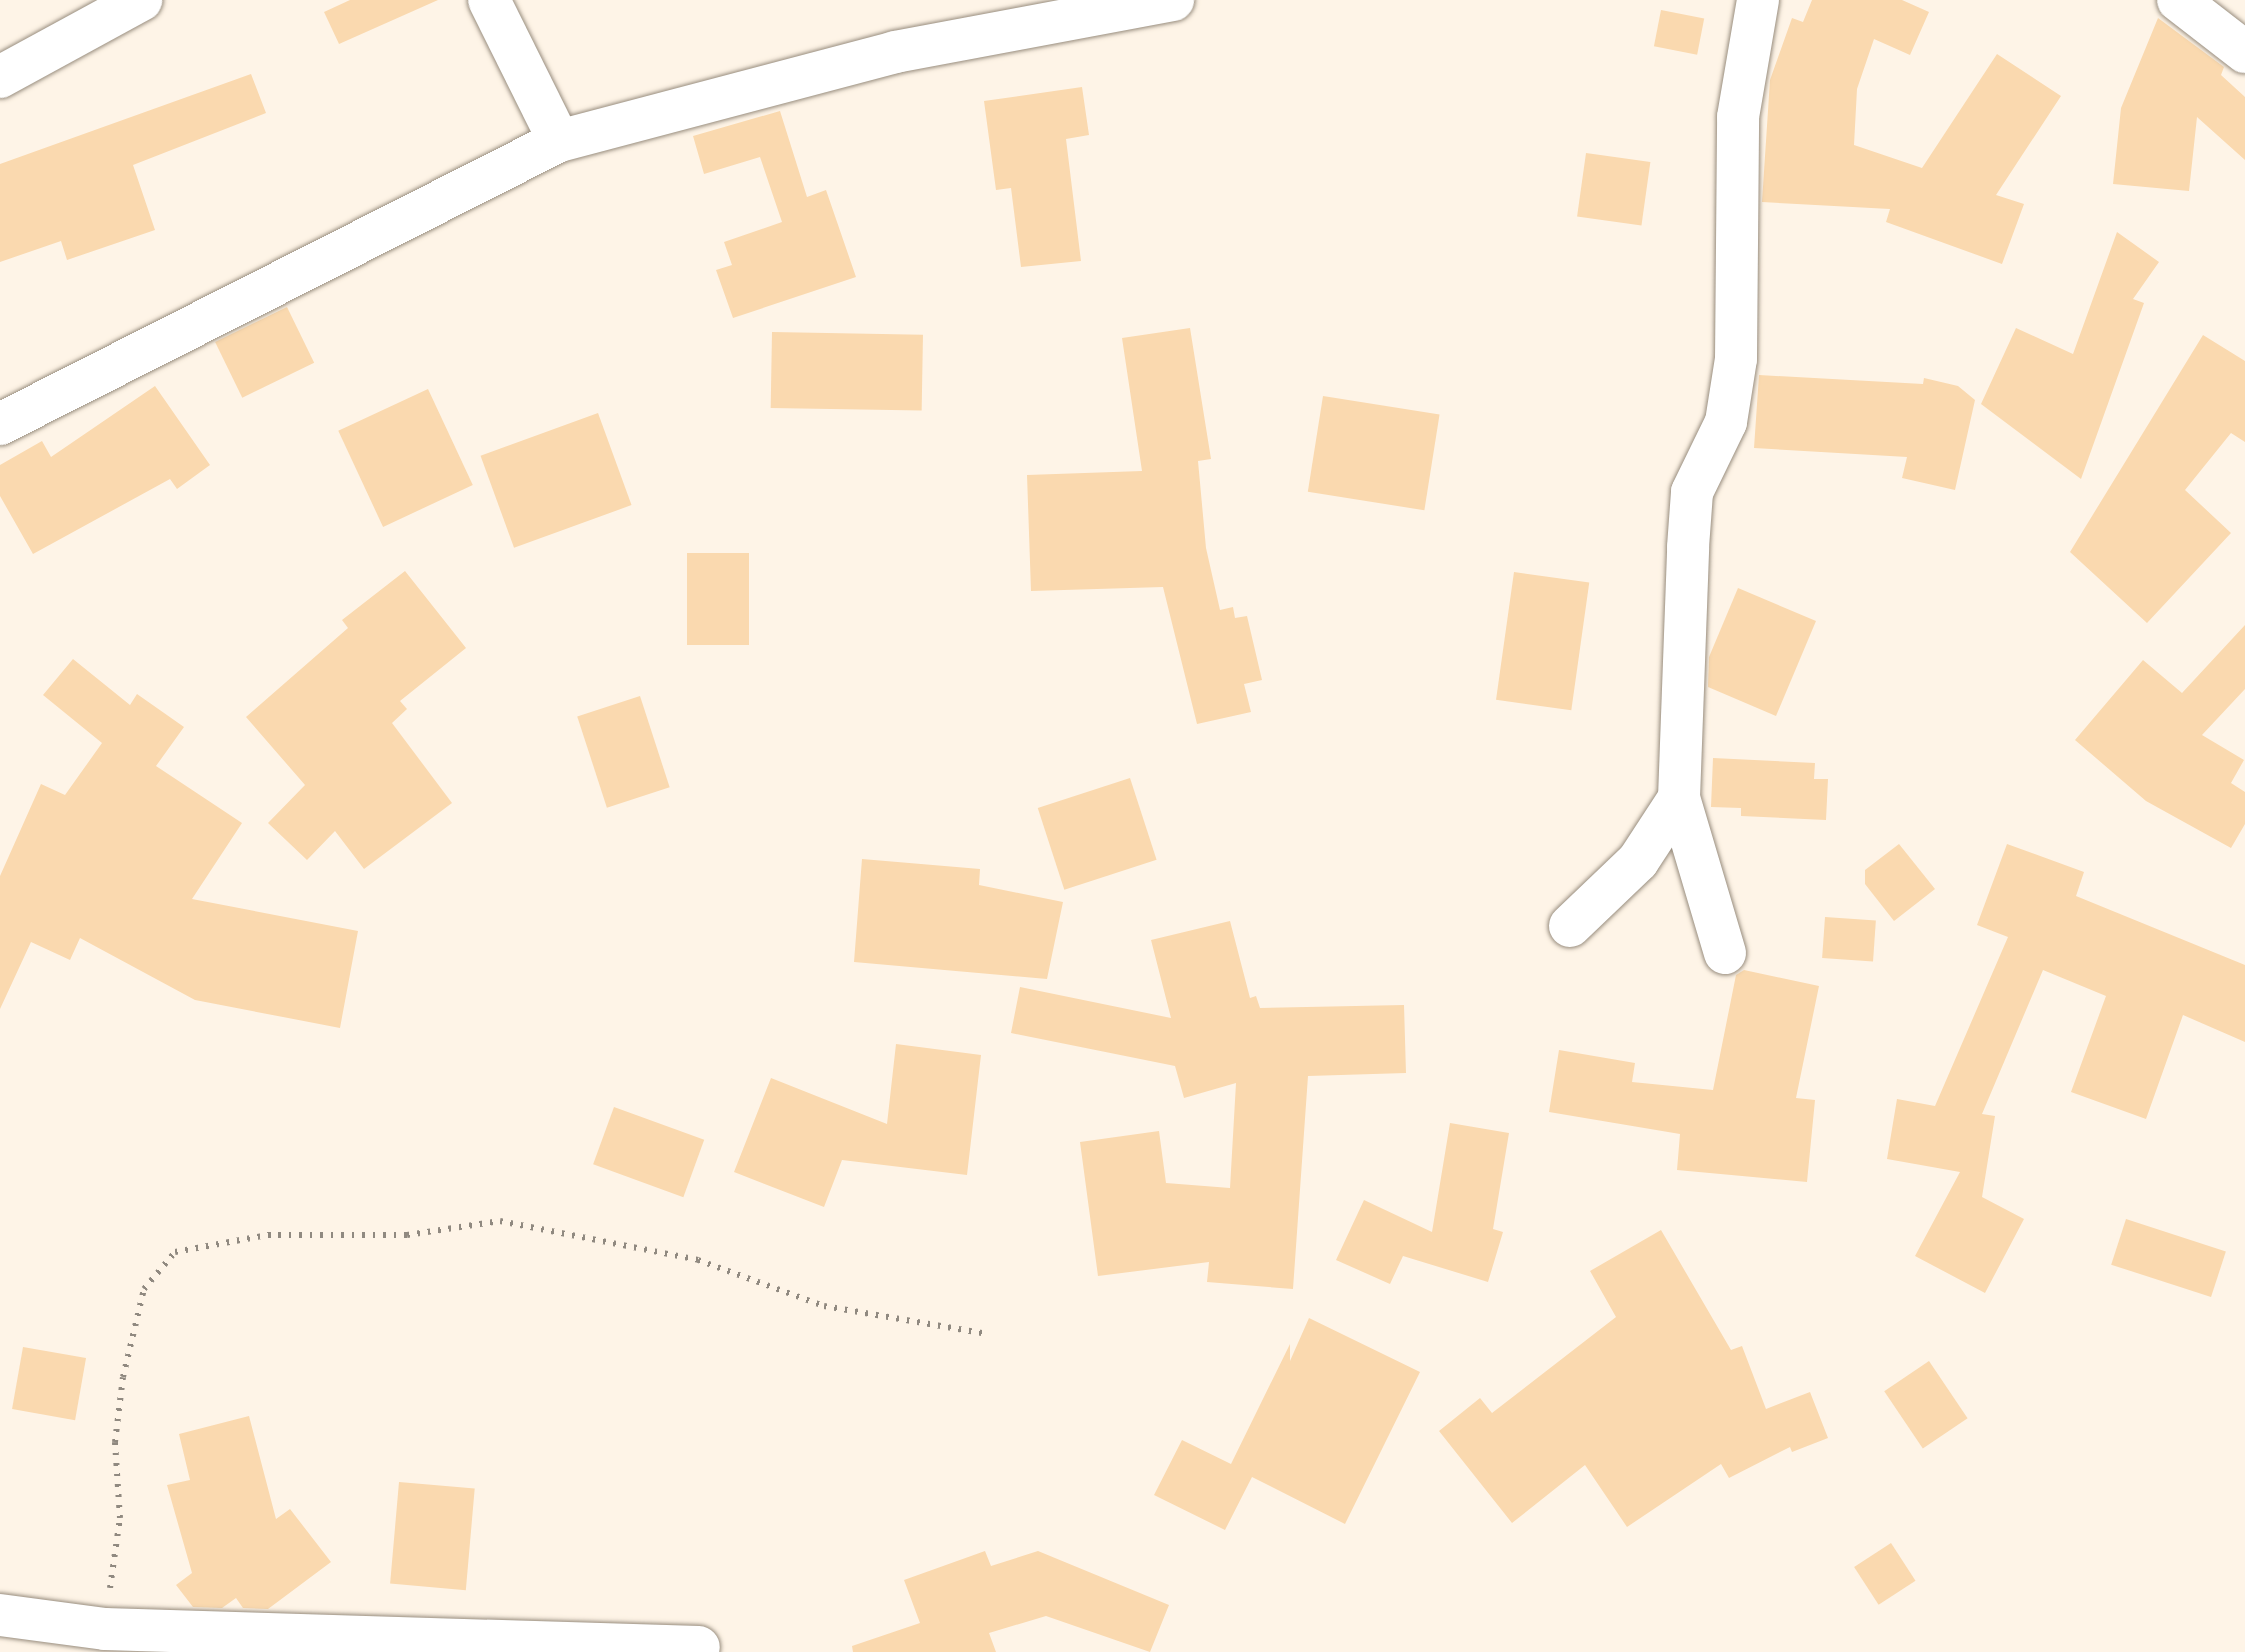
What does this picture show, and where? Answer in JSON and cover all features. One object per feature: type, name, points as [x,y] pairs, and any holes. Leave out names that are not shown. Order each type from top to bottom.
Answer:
[{"type":"street","points":[[0,76],[141,0]]},
{"type":"street","points":[[488,0],[559,141]]},
{"type":"street","points":[[0,424],[559,141],[894,52],[1173,0]]},
{"type":"street","points":[[1725,953],[1679,798],[1692,492],[1726,422],[1736,359],[1738,117],[1758,0]]},
{"type":"street","points":[[2178,0],[2245,52]]},
{"type":"street","points":[[1570,926],[1638,860],[1679,798]]},
{"type":"street","points":[[0,1615],[105,1629],[699,1647]]},
{"type":"path","points":[[105,1629],[120,1518],[115,1442],[123,1377],[144,1289],[175,1252],[268,1235],[407,1235],[500,1221],[698,1260],[824,1306],[988,1334]]},
{"type":"building","points":[[350,0],[438,0],[339,44],[324,12]]},
{"type":"building","points":[[1812,0],[1902,0],[1929,12],[1910,55],[1874,39],[1857,89],[1854,145],[1922,168],[1997,54],[2061,96],[1996,195],[2024,204],[2002,264],[1886,222],[1890,209],[1762,202],[1770,80],[1792,18],[1803,22]]},
{"type":"building","points":[[1661,10],[1704,18],[1697,55],[1654,46]]},
{"type":"building","points":[[2158,18],[2224,67],[2221,75],[2245,97],[2245,160],[2197,117],[2189,191],[2113,184],[2121,108]]},
{"type":"building","points":[[251,74],[266,113],[133,165],[155,230],[67,260],[61,241],[0,262],[0,164]]},
{"type":"building","points":[[1082,87],[1089,135],[1066,139],[1081,261],[1021,267],[1011,188],[996,190],[984,101]]},
{"type":"building","points":[[780,111],[807,197],[826,190],[856,277],[733,318],[716,270],[732,265],[724,242],[782,222],[760,157],[704,174],[693,136]]},
{"type":"building","points":[[1586,153],[1650,162],[1641,225],[1577,216]]},
{"type":"building","points":[[2117,232],[2159,262],[2133,299],[2144,303],[2081,479],[1981,404],[2016,328],[2073,354]]},
{"type":"building","points":[[287,307],[314,363],[242,398],[215,342]]},
{"type":"building","points":[[1190,328],[1211,459],[1198,461],[1206,548],[1220,610],[1233,607],[1235,618],[1247,616],[1262,680],[1244,684],[1251,712],[1197,724],[1163,587],[1031,591],[1027,475],[1142,471],[1122,338]]},
{"type":"building","points":[[772,332],[923,335],[922,411],[771,408]]},
{"type":"building","points":[[2203,335],[2245,361],[2245,442],[2231,433],[2185,490],[2231,533],[2147,623],[2070,552]]},
{"type":"building","points":[[1759,375],[1923,384],[1924,378],[1958,386],[1975,400],[1955,490],[1902,478],[1907,457],[1754,448]]},
{"type":"building","points":[[155,386],[210,465],[177,489],[170,479],[33,554],[0,496],[0,465],[42,441],[51,457]]},
{"type":"building","points":[[428,389],[473,485],[383,527],[338,431]]},
{"type":"building","points":[[1323,396],[1440,414],[1424,510],[1308,492]]},
{"type":"building","points":[[598,413],[632,505],[514,548],[481,456]]},
{"type":"building","points":[[687,553],[749,553],[749,645],[687,645]]},
{"type":"building","points":[[405,571],[466,648],[400,701],[407,709],[392,723],[452,803],[364,869],[335,831],[307,860],[268,823],[305,785],[246,717],[348,628],[342,620]]},
{"type":"building","points":[[1514,572],[1589,583],[1571,710],[1496,700]]},
{"type":"building","points":[[1738,588],[1816,621],[1776,716],[1708,687],[1709,657]]},
{"type":"building","points":[[2245,625],[2245,689],[2202,735],[2244,760],[2231,783],[2245,792],[2245,824],[2231,848],[2146,801],[2075,740],[2143,660],[2182,693]]},
{"type":"building","points":[[73,659],[130,705],[137,694],[184,727],[156,766],[242,823],[192,899],[358,931],[340,1028],[195,1000],[80,938],[70,960],[31,942],[0,1009],[0,876],[41,784],[65,795],[102,743],[43,695]]},
{"type":"building","points":[[640,696],[670,787],[607,808],[577,716]]},
{"type":"building","points":[[1713,758],[1815,763],[1814,779],[1828,779],[1826,820],[1741,816],[1741,808],[1711,807]]},
{"type":"building","points":[[1130,778],[1157,860],[1064,890],[1038,808]]},
{"type":"building","points":[[1899,844],[1935,889],[1894,921],[1865,884],[1865,870]]},
{"type":"building","points":[[2007,844],[2084,872],[2076,896],[2245,965],[2245,1042],[2183,1015],[2146,1119],[2071,1092],[2106,996],[2043,970],[1982,1114],[1995,1116],[1982,1197],[2024,1219],[1985,1293],[1915,1256],[1960,1172],[1887,1159],[1897,1099],[1935,1106],[2008,937],[1977,925]]},
{"type":"building","points":[[862,859],[980,869],[979,885],[1063,902],[1047,979],[854,962]]},
{"type":"building","points":[[1825,917],[1876,921],[1873,961],[1822,958]]},
{"type":"building","points":[[1230,921],[1250,998],[1256,996],[1260,1008],[1404,1005],[1406,1073],[1308,1076],[1293,1289],[1207,1282],[1209,1262],[1098,1276],[1080,1142],[1159,1131],[1166,1183],[1230,1188],[1236,1083],[1184,1098],[1175,1066],[1011,1033],[1020,987],[1171,1018],[1151,940]]},
{"type":"building","points":[[1744,970],[1819,986],[1796,1098],[1815,1100],[1807,1182],[1677,1170],[1680,1134],[1549,1112],[1559,1050],[1635,1063],[1632,1082],[1713,1090],[1736,975]]},
{"type":"building","points":[[896,1044],[981,1055],[967,1175],[842,1160],[824,1207],[734,1172],[771,1078],[887,1124]]},
{"type":"building","points":[[614,1107],[704,1140],[683,1197],[593,1164]]},
{"type":"building","points":[[1450,1123],[1509,1133],[1493,1229],[1503,1232],[1488,1282],[1403,1256],[1390,1284],[1336,1260],[1364,1200],[1432,1232]]},
{"type":"building","points":[[2126,1219],[2226,1251],[2211,1297],[2111,1265]]},
{"type":"building","points":[[1661,1230],[1731,1350],[1742,1346],[1766,1409],[1810,1392],[1828,1438],[1792,1452],[1790,1447],[1729,1478],[1721,1464],[1627,1527],[1585,1465],[1512,1523],[1439,1431],[1480,1398],[1492,1413],[1616,1317],[1590,1271]]},
{"type":"building","points":[[1309,1318],[1420,1372],[1345,1524],[1252,1477],[1225,1530],[1154,1495],[1182,1440],[1231,1464],[1290,1344],[1290,1361]]},
{"type":"building","points":[[23,1347],[86,1358],[75,1420],[12,1409]]},
{"type":"building","points":[[1929,1361],[1968,1418],[1923,1448],[1884,1391]]},
{"type":"building","points":[[249,1416],[276,1519],[290,1509],[331,1562],[268,1609],[243,1608],[236,1598],[222,1608],[193,1607],[176,1585],[192,1573],[167,1485],[190,1480],[179,1434]]},
{"type":"building","points":[[399,1482],[475,1489],[466,1590],[390,1584]]},
{"type":"building","points":[[1891,1543],[1916,1581],[1879,1605],[1854,1567]]},
{"type":"building","points":[[985,1551],[991,1566],[1038,1551],[1169,1605],[1150,1652],[1046,1616],[989,1633],[996,1652],[853,1652],[852,1646],[920,1623],[904,1580]]}]
